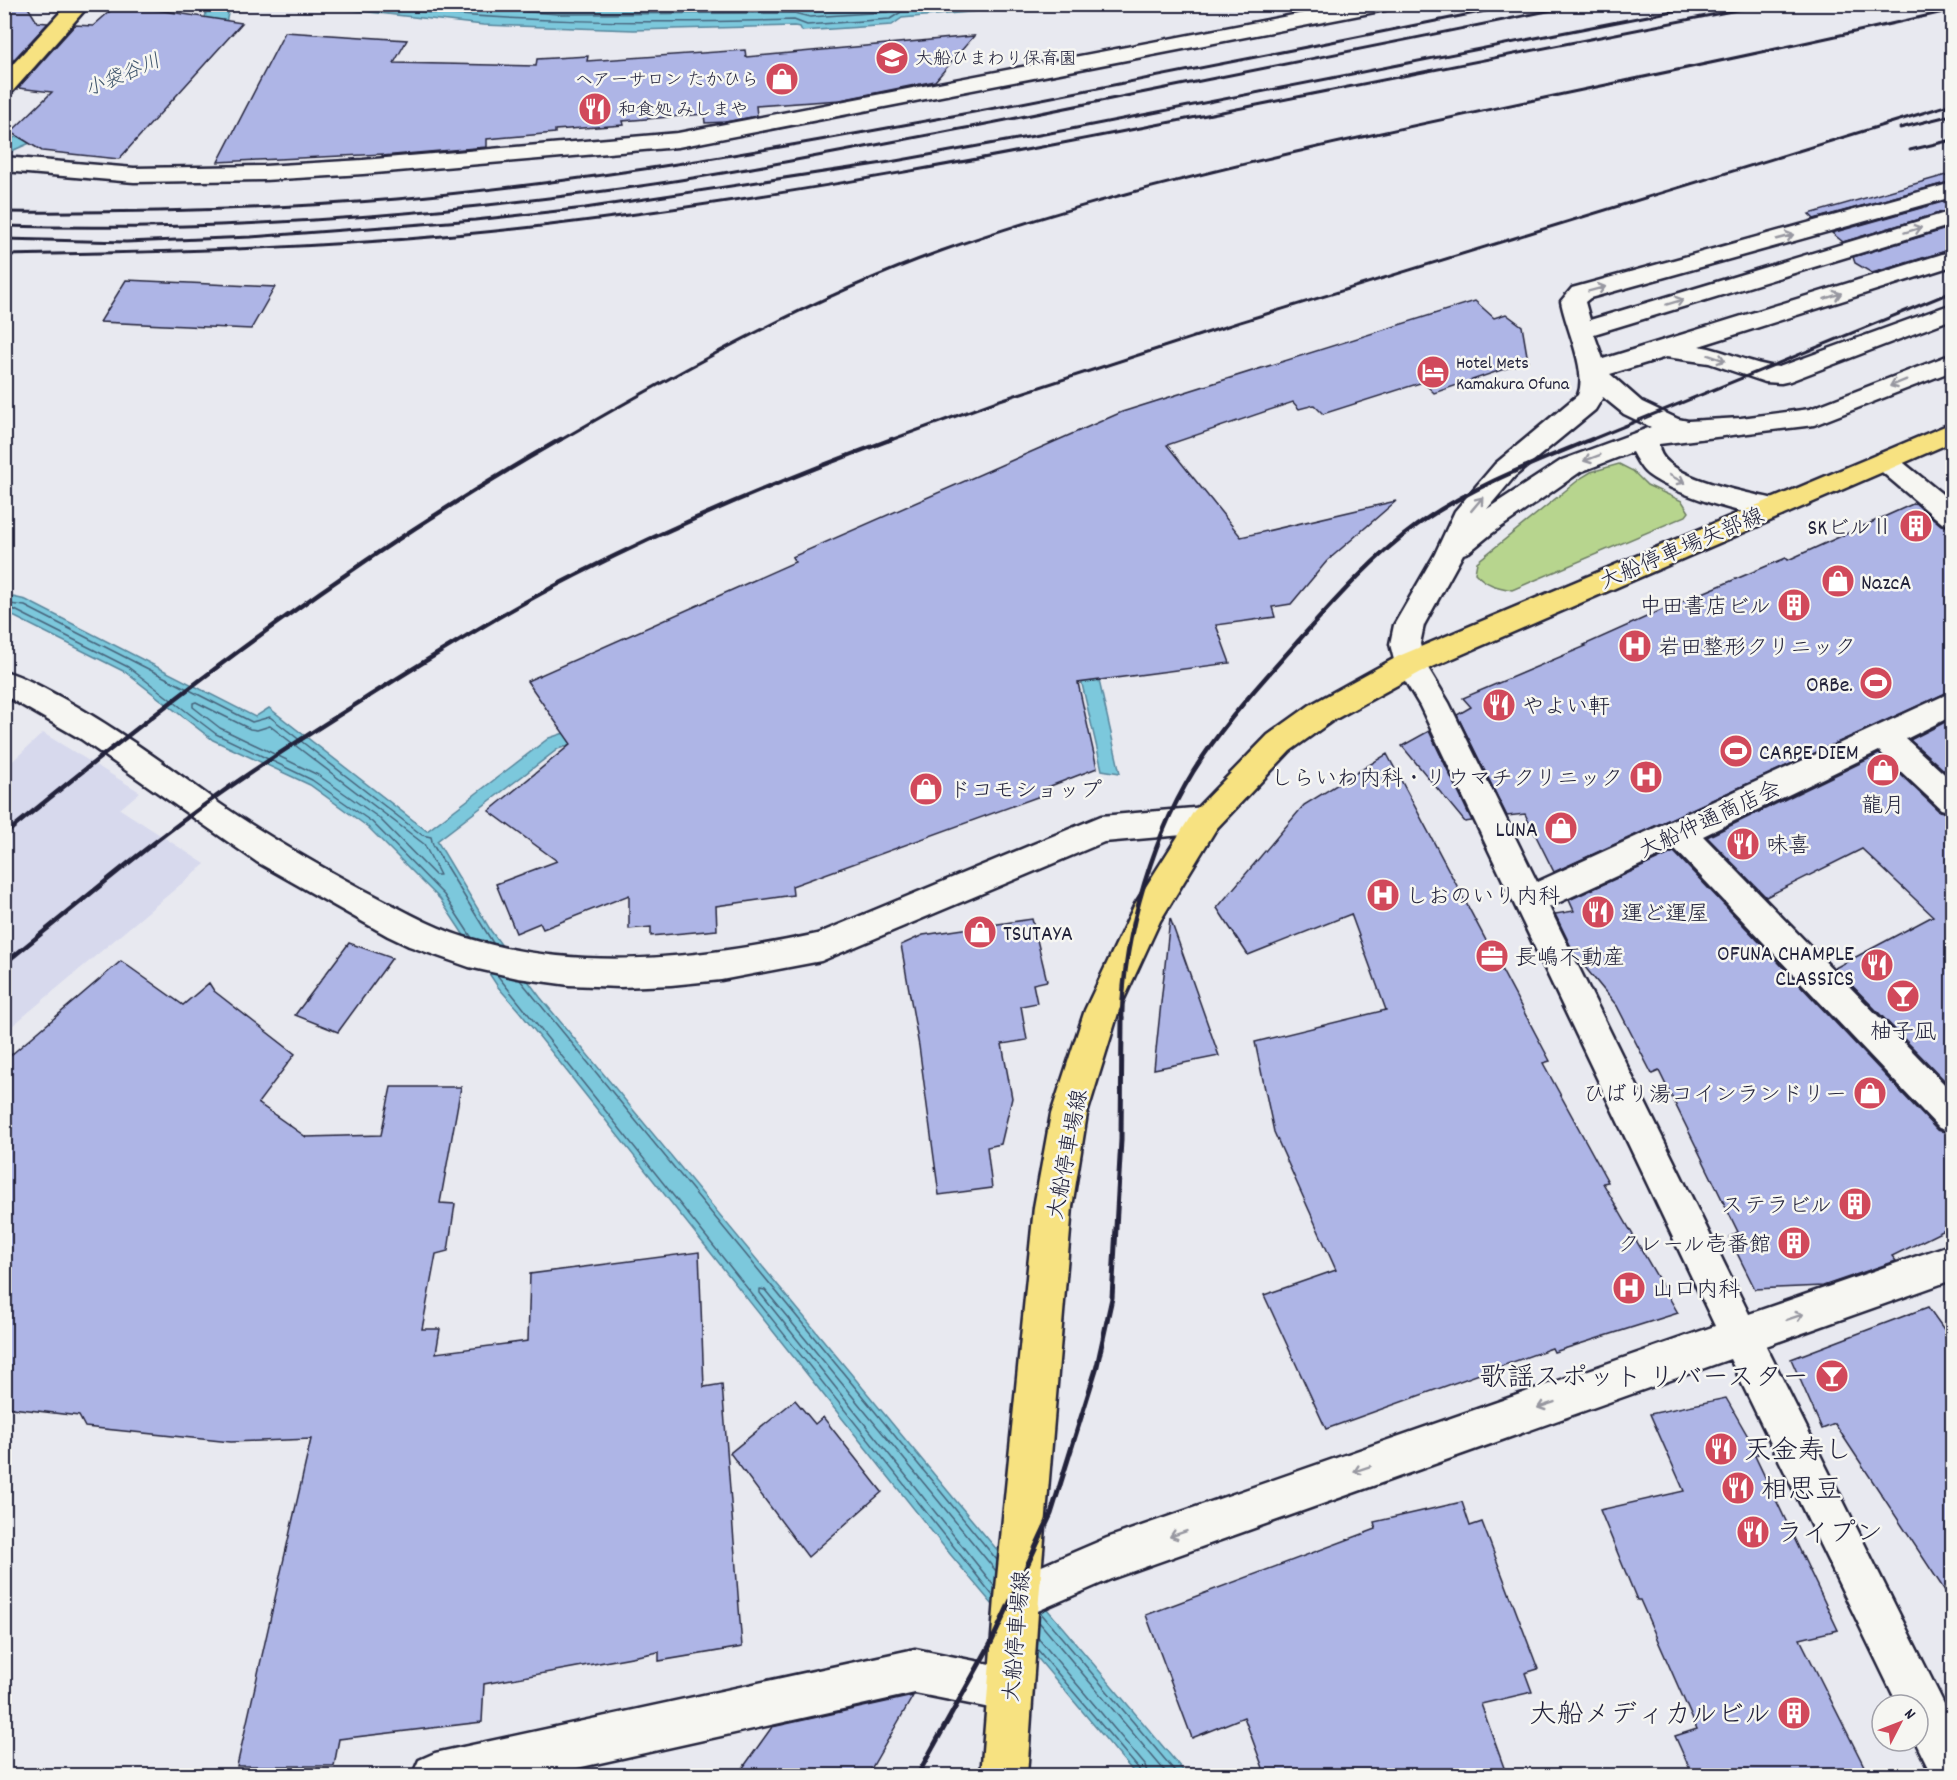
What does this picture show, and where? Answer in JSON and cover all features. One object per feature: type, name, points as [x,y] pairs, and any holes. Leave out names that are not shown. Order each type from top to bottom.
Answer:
[{"type":"main road","points":[[4,87],[80,4]]},
{"type":"main road","name":"大船停車場矢部線","points":[[1410,664],[1953,432]]},
{"type":"main road","name":"大船停車場線","points":[[1004,1776],[1011,1676],[1034,1591],[1024,1531],[1053,1207],[1070,1114],[1102,1010],[1147,914],[1205,820],[1241,780],[1279,744],[1321,713],[1410,664]]},
{"type":"street","points":[[5,165],[134,175],[264,173],[678,140],[773,124],[1385,4]]},
{"type":"street","points":[[1953,190],[1581,293],[1573,301],[1579,331],[1593,371],[1594,390],[1586,404],[1505,470],[1465,518],[1449,554],[1409,625],[1405,644],[1410,664],[1434,703],[1740,1336],[1953,1767]]},
{"type":"street","points":[[1579,331],[1953,218]]},
{"type":"street","points":[[1593,371],[1953,258]]},
{"type":"street","points":[[1660,351],[1687,351],[1713,356],[1765,374],[1780,375],[1953,311]]},
{"type":"street","points":[[1449,554],[1481,527],[1571,466],[1646,437],[1688,430],[1741,427],[1814,417],[1953,362]]},
{"type":"street","points":[[1593,371],[1610,391],[1635,410],[1662,423],[1688,430]]},
{"type":"street","points":[[1646,437],[1645,452],[1656,467],[1665,473],[1719,496],[1773,508]]},
{"type":"street","points":[[1885,461],[1953,516]]},
{"type":"street","points":[[4,682],[82,724],[281,860],[420,935],[484,957],[546,969],[600,973],[654,971],[772,959],[821,947],[1101,829],[1205,820]]},
{"type":"street","name":"大船仲通商店会","points":[[1529,901],[1680,833],[1953,703]]},
{"type":"street","points":[[1883,736],[1953,800]]},
{"type":"street","points":[[1680,833],[1953,1116]]},
{"type":"street","points":[[1034,1591],[1118,1555],[1953,1262]]},
{"type":"street","points":[[435,1776],[915,1671],[1011,1676]]},
{"type":"shaded area","points":[[43,733],[140,792],[120,809],[205,864],[5,1032],[5,768]]},
{"type":"green space","points":[[1619,464],[1633,471],[1647,485],[1682,501],[1689,512],[1686,516],[1512,590],[1488,583],[1475,573],[1477,562],[1581,478],[1591,472]]},
{"type":"water","name":"小袋谷川","points":[[207,5],[230,5],[222,40],[163,85],[14,150],[5,157],[4,142],[172,69],[202,40]]},
{"type":"water","points":[[308,5],[1047,5],[902,18],[892,25],[802,31],[800,27],[794,26],[634,30],[483,25]]},
{"type":"water","points":[[1041,577],[1093,654],[1120,773],[1102,770],[1076,658],[1033,593],[558,749],[437,841],[491,931],[540,997],[961,1507],[1187,1775],[1136,1775],[945,1548],[498,987],[440,899],[368,827],[310,785],[213,740],[125,672],[5,612],[4,595],[26,600],[255,717],[269,708],[427,831],[549,738]]},
{"type":"building","points":[[4,4],[26,4],[37,22],[48,23],[4,70]]},
{"type":"building","points":[[118,4],[242,23],[119,159],[42,151],[11,132],[52,92],[18,88],[75,25],[93,26]]},
{"type":"building","points":[[285,32],[407,40],[394,63],[536,66],[537,59],[588,56],[587,61],[745,50],[746,57],[974,36],[935,81],[840,100],[756,106],[757,116],[725,122],[705,123],[704,114],[623,121],[624,125],[555,130],[555,133],[487,139],[487,147],[382,156],[383,154],[218,162]]},
{"type":"building","points":[[1953,173],[1953,181],[1814,219],[1809,214]]},
{"type":"building","points":[[1953,199],[1953,209],[1843,242],[1832,233]]},
{"type":"building","points":[[1953,227],[1953,249],[1872,273],[1855,263],[1853,257]]},
{"type":"building","points":[[126,280],[275,287],[251,329],[100,322]]},
{"type":"building","points":[[1475,301],[1494,318],[1506,314],[1522,326],[1528,361],[1434,393],[1423,382],[1323,414],[1314,405],[1299,409],[1293,402],[1167,445],[1241,537],[1396,501],[1327,561],[1291,604],[1272,607],[1275,617],[1216,625],[1230,663],[1078,683],[1097,768],[1048,787],[1051,792],[792,886],[793,895],[716,906],[717,930],[651,936],[651,927],[629,929],[629,895],[543,929],[540,923],[516,933],[496,884],[557,861],[489,811],[571,744],[527,681],[795,562],[792,557],[1122,412]]},
{"type":"building","points":[[1915,503],[1941,525],[1953,527],[1953,690],[1554,872],[1525,814],[1507,816],[1457,715],[1471,707],[1463,698],[1586,646],[1584,645],[1662,610],[1786,558],[1788,560]]},
{"type":"building","points":[[1953,718],[1953,778],[1910,740]]},
{"type":"building","points":[[1429,731],[1472,821],[1465,822],[1402,746]]},
{"type":"building","points":[[1387,754],[1550,1061],[1543,1063],[1608,1182],[1603,1183],[1678,1313],[1554,1352],[1552,1348],[1326,1429],[1264,1295],[1336,1270],[1274,1132],[1255,1042],[1386,1010],[1351,914],[1248,955],[1217,908],[1304,805]]},
{"type":"building","points":[[1879,754],[1939,811],[1953,814],[1953,1089],[1835,968],[1933,916],[1862,849],[1766,897],[1707,837]]},
{"type":"building","points":[[1674,852],[1937,1130],[1953,1134],[1953,1226],[1892,1256],[1896,1261],[1823,1286],[1755,1289],[1729,1237],[1738,1232],[1659,1071],[1652,1074],[1617,1006],[1575,955],[1555,914],[1574,911],[1569,900]]},
{"type":"building","points":[[1170,918],[1219,1056],[1154,1069]]},
{"type":"building","points":[[1032,919],[1047,981],[1033,984],[1037,1003],[1021,1006],[1027,1040],[1002,1044],[1012,1098],[1001,1144],[987,1147],[992,1188],[939,1195],[919,1046],[901,945],[923,935]]},
{"type":"building","points":[[349,943],[392,958],[338,1032],[295,1015]]},
{"type":"building","points":[[121,961],[183,1005],[209,983],[214,991],[295,1054],[258,1103],[306,1137],[381,1135],[391,1087],[461,1087],[440,1203],[455,1204],[448,1251],[436,1254],[422,1329],[440,1329],[436,1353],[528,1341],[530,1274],[699,1252],[704,1387],[722,1384],[742,1647],[659,1661],[659,1652],[484,1684],[482,1722],[339,1739],[334,1766],[237,1766],[311,1439],[231,1442],[85,1427],[79,1416],[4,1407],[4,1061]]},
{"type":"building","points":[[1928,1307],[1953,1342],[1953,1603],[1835,1424],[1822,1429],[1791,1359]]},
{"type":"building","points":[[1726,1398],[1758,1454],[1755,1456],[1838,1630],[1800,1639],[1869,1776],[1693,1776],[1675,1736],[1697,1729],[1640,1600],[1637,1600],[1600,1510],[1684,1491],[1650,1414]]},
{"type":"building","points":[[795,1400],[815,1424],[823,1417],[882,1492],[808,1557],[730,1453]]},
{"type":"building","points":[[1462,1502],[1470,1526],[1482,1522],[1538,1669],[1525,1673],[1532,1692],[1481,1704],[1507,1776],[1266,1776],[1244,1717],[1192,1738],[1146,1615],[1376,1529],[1374,1522]]},
{"type":"building","points":[[913,1696],[867,1776],[737,1776],[772,1727]]},
{"type":"railway","points":[[4,212],[102,212],[299,206],[397,199],[626,172],[930,120],[1520,4]]},
{"type":"railway","points":[[4,226],[150,227],[297,221],[443,210],[638,187],[976,126],[1582,4]]},
{"type":"railway","points":[[4,239],[126,242],[251,237],[475,220],[585,208],[890,162],[1061,131],[1709,4]]},
{"type":"railway","points":[[4,255],[209,250],[414,239],[639,214],[816,187],[993,156],[1767,4]]},
{"type":"railway","points":[[559,441],[699,362],[794,313],[891,270],[1034,220],[1175,181],[1318,147],[1952,10]]},
{"type":"railway","points":[[888,441],[997,401],[1240,322],[1952,104]]},
{"type":"railway","points":[[1900,128],[1952,115]]},
{"type":"railway","points":[[1910,150],[1952,140]]},
{"type":"railway","points":[[1588,441],[1952,292]]},
{"type":"railway","points":[[4,835],[138,728],[274,625],[415,528],[561,439]]},
{"type":"railway","points":[[4,964],[138,855],[221,793],[321,726],[478,629],[551,588],[653,537],[771,486],[892,439]]},
{"type":"railway","points":[[1122,1019],[1128,952],[1144,883],[1156,849],[1185,786],[1213,742],[1237,711],[1327,609],[1401,537],[1438,511],[1480,488],[1592,439]]},
{"type":"railway","points":[[917,1776],[991,1643],[1051,1514],[1097,1366],[1112,1298],[1121,1140],[1122,1018]]},
{"type":"place","name":"大船ひまわり保育園","points":[[892,58]]},
{"type":"place","name":"ヘアーサロン たかひら","points":[[782,79]]},
{"type":"place","name":"和食処 みしまや","points":[[595,109]]},
{"type":"place","name":"Hotel Mets Kamakura Ofuna","points":[[1433,372]]},
{"type":"place","name":"SKビルⅡ","points":[[1916,526]]},
{"type":"place","name":"NazcA","points":[[1838,581]]},
{"type":"place","name":"中田書店ビル","points":[[1794,605]]},
{"type":"place","name":"岩田整形クリニック","points":[[1635,646]]},
{"type":"place","name":"ORBe.","points":[[1876,683]]},
{"type":"place","name":"やよい軒","points":[[1499,705]]},
{"type":"place","name":"CARPE DIEM","points":[[1736,751]]},
{"type":"place","name":"龍月","points":[[1883,770]]},
{"type":"place","name":"しらいわ内科・リウマチクリニック","points":[[1646,777]]},
{"type":"place","name":"ドコモショップ","points":[[926,789]]},
{"type":"place","name":"LUNA","points":[[1561,828]]},
{"type":"place","name":"味喜","points":[[1743,844]]},
{"type":"place","name":"しおのいり内科","points":[[1383,895]]},
{"type":"place","name":"運ど運屋","points":[[1598,912]]},
{"type":"place","name":"TSUTAYA","points":[[980,932]]},
{"type":"place","name":"長嶋不動産","points":[[1492,956]]},
{"type":"place","name":"OFUNA CHAMPLE CLASSICS","points":[[1877,965]]},
{"type":"place","name":"柚子凪","points":[[1903,996]]},
{"type":"place","name":"ひばり湯コインランドリー","points":[[1870,1093]]},
{"type":"place","name":"ステラビル","points":[[1855,1204]]},
{"type":"place","name":"クレール壱番館","points":[[1794,1243]]},
{"type":"place","name":"山口内科","points":[[1629,1288]]},
{"type":"place","name":"歌謡スポット リバースター","points":[[1832,1376]]},
{"type":"place","name":"天金寿し","points":[[1721,1449]]},
{"type":"place","name":"相思豆","points":[[1738,1488]]},
{"type":"place","name":"ライプン","points":[[1753,1532]]},
{"type":"place","name":"大船メディカルビル","points":[[1794,1713]]}]
